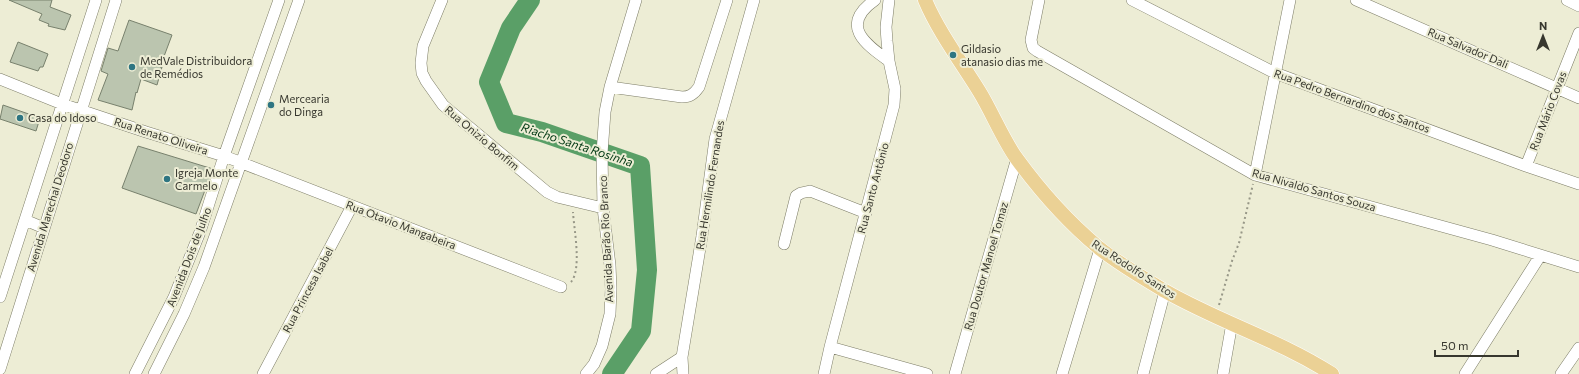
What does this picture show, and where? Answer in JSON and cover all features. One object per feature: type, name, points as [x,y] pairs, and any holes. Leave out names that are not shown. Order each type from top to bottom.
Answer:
[{"type":"main road","name":"Rua Rodolfo Santos","points":[[925,0],[936,22],[988,105],[1016,158],[1061,213],[1100,249],[1165,291],[1309,360],[1332,374]]},
{"type":"street","name":"Avenida Marechal Deodoro","points":[[0,297],[96,0]]},
{"type":"street","name":"Avenida Marechal Deodoro","points":[[0,369],[116,0]]},
{"type":"street","name":"Avenida Dois de Julho","points":[[136,374],[174,297],[200,232],[224,156],[279,0]]},
{"type":"street","name":"Avenida Dois de Julho","points":[[154,374],[181,321],[204,267],[299,0]]},
{"type":"street","name":"Rua Onizio Bonfim","points":[[442,0],[423,46],[421,63],[422,73],[426,81],[443,105],[547,192],[557,197],[603,208]]},
{"type":"street","name":"Avenida Barão Rio Branco","points":[[586,374],[594,364],[602,346],[610,314],[610,265],[603,208],[602,153],[605,112],[610,87],[636,0]]},
{"type":"street","points":[[610,87],[682,97],[688,97],[695,93],[699,87],[727,0]]},
{"type":"street","name":"Rua Hermilindo Fernandes","points":[[683,374],[682,357],[702,236],[715,139],[754,0]]},
{"type":"street","points":[[875,0],[862,12],[858,26],[859,34],[868,45],[889,61]]},
{"type":"street","name":"Rua Santo Antônio","points":[[824,374],[894,105],[895,89],[889,61],[886,27],[889,0]]},
{"type":"street","name":"Rua Nivaldo Santos Souza","points":[[1039,0],[1031,40],[1033,48],[1037,52],[1255,175],[1492,240],[1540,256],[1579,266]]},
{"type":"street","name":"Rua Pedro Bernardino dos Santos","points":[[1132,0],[1275,73],[1526,166],[1579,184]]},
{"type":"street","points":[[1255,175],[1290,0]]},
{"type":"street","name":"Rua Salvador Dali","points":[[1356,0],[1557,87],[1579,98]]},
{"type":"street","points":[[1567,0],[1579,6]]},
{"type":"street","points":[[269,30],[286,34]]},
{"type":"street","name":"Rua Mário Covas","points":[[1526,166],[1579,33]]},
{"type":"street","name":"Rua Renato Oliveira","points":[[0,79],[62,104],[224,156],[241,163]]},
{"type":"street","name":"Rua Doutor Manoel Tomaz","points":[[955,374],[1016,158]]},
{"type":"street","name":"Rua Otavio Mangabeira","points":[[241,163],[561,287]]},
{"type":"street","points":[[784,244],[796,196],[801,192],[810,191],[866,213]]},
{"type":"street","name":"Rua Princesa Isabel","points":[[263,374],[352,206]]},
{"type":"street","points":[[25,220],[44,228]]},
{"type":"street","points":[[1062,374],[1100,249]]},
{"type":"street","points":[[1465,374],[1540,256]]},
{"type":"street","points":[[1143,374],[1165,291]]},
{"type":"street","points":[[1222,374],[1232,323]]},
{"type":"street","points":[[830,347],[927,374]]},
{"type":"street","points":[[1561,374],[1579,348]]},
{"type":"street","points":[[656,374],[682,357]]},
{"type":"path","points":[[1216,316],[1245,221],[1255,175]]},
{"type":"path","points":[[561,287],[569,284],[574,278],[577,268],[573,201]]},
{"type":"building","points":[[9,0],[52,0],[50,7],[71,15],[65,30],[48,26],[49,24],[39,20],[42,14]]},
{"type":"building","points":[[129,20],[172,35],[160,67],[162,67],[157,85],[141,79],[132,110],[98,100],[108,74],[101,71],[108,48],[118,51]]},
{"type":"building","points":[[18,42],[48,54],[43,67],[40,67],[38,71],[10,62]]},
{"type":"building","name":"Casa do Idoso","points":[[3,105],[40,118],[36,131],[0,119]]},
{"type":"building","name":"Igreja Monte Carmelo","points":[[138,146],[213,169],[196,214],[122,188]]},
{"type":"waterway","name":"Riacho Santa Rosinha","points":[[530,0],[511,28],[489,82],[506,123],[542,132],[640,166],[647,270],[641,331],[612,374]]},
{"type":"place","name":"Gildasio atanasio dias me","points":[[953,55]]},
{"type":"place","name":"MedVale Distribuidora de Remédios","points":[[132,67]]},
{"type":"place","name":"Mercearia do Dinga","points":[[271,105]]},
{"type":"place","name":"Casa do Idoso","points":[[20,118]]},
{"type":"place","name":"Igreja Monte Carmelo","points":[[167,179]]}]
